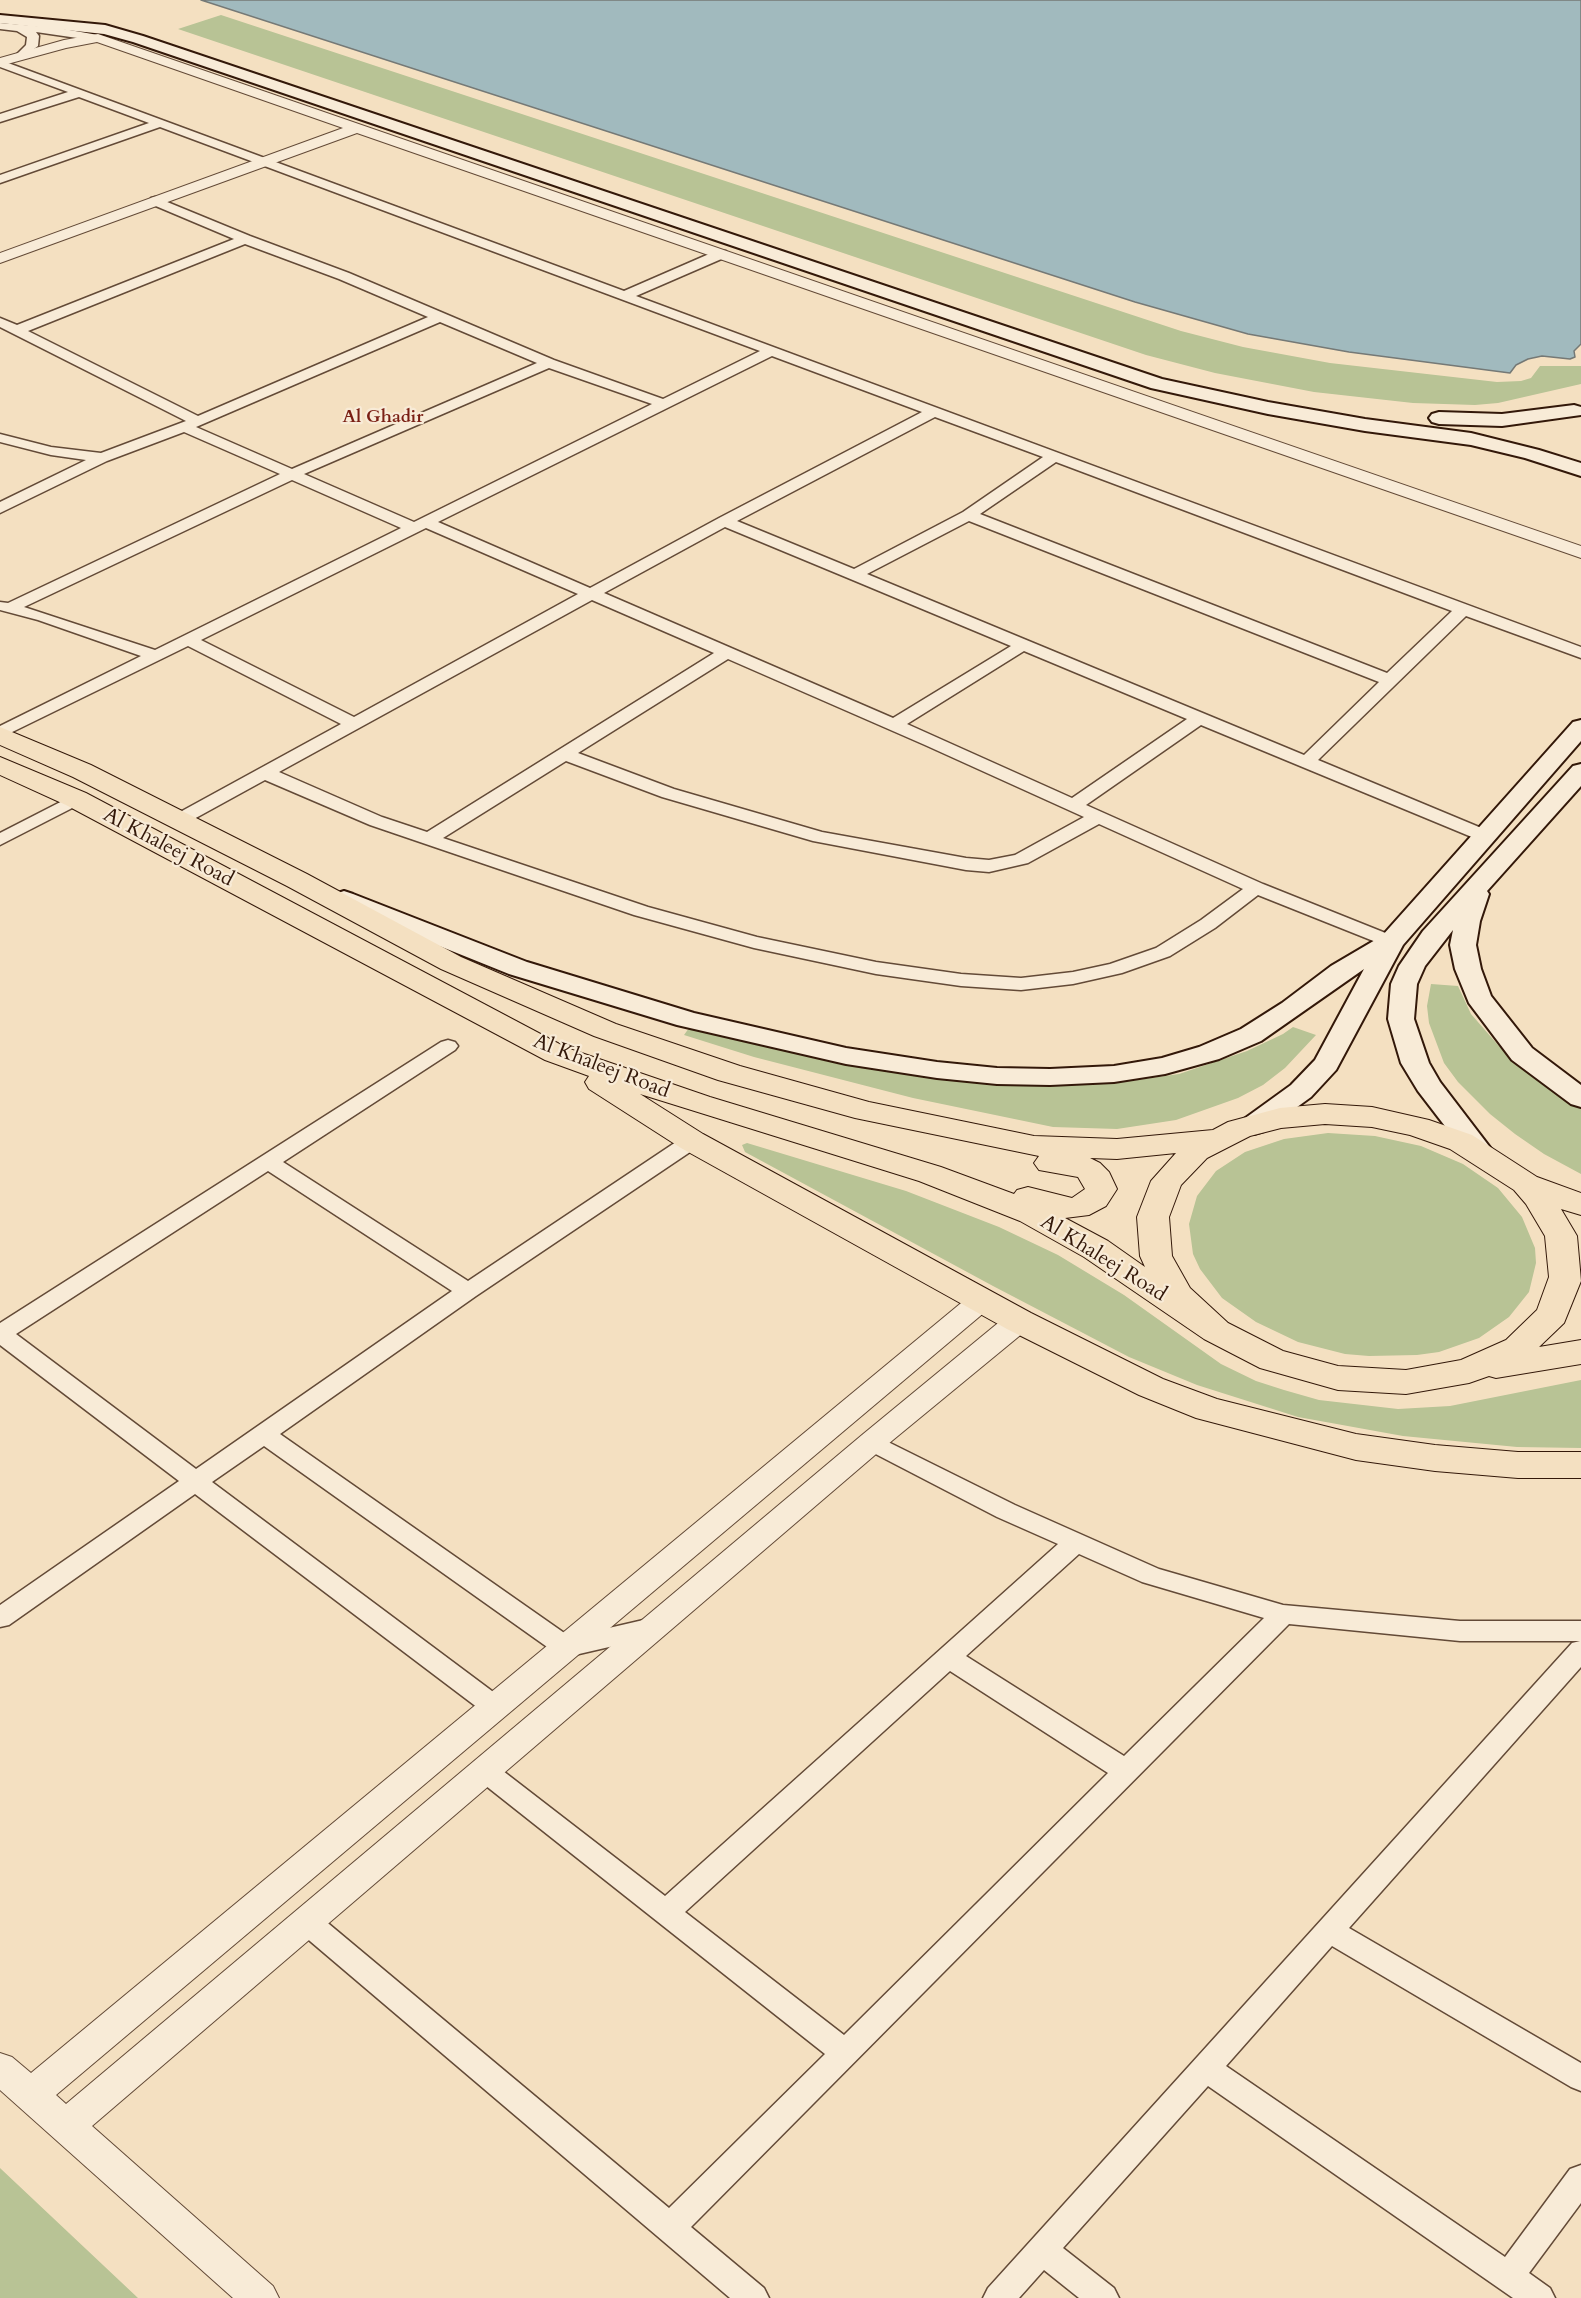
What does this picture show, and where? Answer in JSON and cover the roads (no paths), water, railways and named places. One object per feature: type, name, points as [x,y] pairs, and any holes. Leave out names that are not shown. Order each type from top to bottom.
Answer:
[{"type":"main road","points":[[0,8],[92,19],[170,38],[321,86],[1120,357],[1197,379],[1342,406],[1463,420],[1539,417],[1577,409]]},
{"type":"main road","points":[[0,19],[105,30],[138,39],[1146,380],[1268,408],[1365,425],[1471,439],[1521,451],[1581,470]]},
{"type":"main road","points":[[1577,409],[1563,416],[1554,434],[1555,445],[1566,459],[1581,470]]},
{"type":"main road","points":[[1254,1125],[1301,1091],[1326,1064],[1391,942],[1581,727]]},
{"type":"main road","name":"Al Khaleej Road","points":[[0,734],[82,771],[297,880],[451,963],[605,1030],[729,1073],[866,1111],[1034,1146],[1117,1149],[1220,1139]]},
{"type":"main road","name":"Al Khaleej Road","points":[[0,765],[76,799],[556,1054],[699,1104],[970,1188],[1031,1214],[1096,1249],[1216,1331]]},
{"type":"main road","points":[[1481,1154],[1444,1107],[1415,1064],[1401,1019],[1404,984],[1412,966],[1432,937],[1581,771]]},
{"type":"main road","points":[[297,880],[518,968],[687,1019],[846,1056],[937,1070],[997,1076],[1050,1077],[1114,1074],[1165,1066],[1209,1053],[1251,1035],[1291,1009],[1340,972],[1391,942]]},
{"type":"main road","points":[[1478,886],[1467,921],[1464,945],[1468,969],[1478,997],[1522,1054],[1581,1098]]},
{"type":"main road","points":[[556,1054],[692,1141],[1019,1321],[1151,1387],[1208,1409],[1356,1447],[1435,1458],[1518,1465],[1581,1465]]},
{"type":"main road","points":[[836,1145],[897,1157],[1064,1208],[1078,1208],[1095,1199],[1101,1189],[1098,1179],[1089,1170],[1078,1165],[1021,1160],[912,1138],[866,1111]]},
{"type":"main road","points":[[1581,1205],[1525,1183],[1461,1142],[1418,1126],[1372,1117],[1325,1114],[1280,1118],[1239,1129],[1196,1151],[1167,1181],[1153,1217],[1156,1256],[1177,1295],[1216,1331],[1272,1360],[1338,1378],[1406,1382],[1581,1352]]},
{"type":"main road","points":[[1469,1371],[1518,1348],[1551,1316],[1566,1277],[1561,1236],[1538,1198],[1525,1183]]},
{"type":"street","points":[[0,26],[98,38],[1581,552]]},
{"type":"street","points":[[17,27],[28,31],[33,36],[32,46],[23,54]]},
{"type":"street","points":[[0,63],[23,54],[98,38]]},
{"type":"street","points":[[0,63],[1581,653]]},
{"type":"street","points":[[0,118],[78,93]]},
{"type":"street","points":[[0,179],[160,123]]},
{"type":"street","points":[[0,248],[349,126]]},
{"type":"street","points":[[0,258],[155,201],[257,159]]},
{"type":"street","points":[[155,201],[245,240],[344,276],[549,363],[664,404]]},
{"type":"street","points":[[17,330],[245,240]]},
{"type":"street","points":[[624,296],[721,254]]},
{"type":"street","points":[[0,508],[102,458],[190,424],[440,316]]},
{"type":"street","points":[[0,322],[190,424],[293,474],[593,594],[894,725],[1256,888],[1391,942]]},
{"type":"street","points":[[0,734],[771,351]]},
{"type":"street","points":[[4,606],[293,474],[549,363]]},
{"type":"street","points":[[177,820],[724,521],[934,412]]},
{"type":"street","points":[[0,438],[51,451],[102,458]]},
{"type":"street","points":[[854,575],[968,515],[1053,457]]},
{"type":"street","points":[[968,515],[1389,680]]},
{"type":"street","points":[[724,521],[1485,836]]},
{"type":"street","points":[[4,606],[156,656]]},
{"type":"street","points":[[1306,762],[1462,610]]},
{"type":"street","points":[[188,640],[355,724]]},
{"type":"street","points":[[894,725],[1023,645]]},
{"type":"street","points":[[429,838],[728,652]]},
{"type":"street","points":[[1074,805],[1200,718]]},
{"type":"street","points":[[565,754],[668,793],[819,837],[966,864],[989,866],[1021,859],[1099,816]]},
{"type":"street","points":[[266,773],[376,821],[641,911],[754,942],[876,968],[971,981],[1021,984],[1073,978],[1115,969],[1163,952],[1208,924],[1256,888]]},
{"type":"street","points":[[0,840],[76,799]]},
{"type":"street","points":[[448,1046],[0,1334],[495,1707]]},
{"type":"street","points":[[0,1618],[468,1291],[692,1141]]},
{"type":"street","points":[[268,1162],[468,1291]]},
{"type":"street","points":[[30,2096],[982,1300]]},
{"type":"street","points":[[65,2127],[872,1442],[1019,1321]]},
{"type":"street","points":[[264,1434],[566,1647],[655,1627]]},
{"type":"street","points":[[872,1442],[1006,1511],[1150,1576],[1283,1614],[1460,1631],[1581,1631]]},
{"type":"street","points":[[665,1913],[1075,1543]]},
{"type":"street","points":[[669,2229],[1283,1614]]},
{"type":"street","points":[[999,2298],[1581,1650]]},
{"type":"street","points":[[948,1658],[1126,1771]]},
{"type":"street","points":[[485,1771],[845,2053]]},
{"type":"street","points":[[307,1922],[753,2298]]},
{"type":"street","points":[[1329,1930],[1581,2078]]},
{"type":"street","points":[[0,2068],[260,2298]]},
{"type":"street","points":[[1205,2068],[1539,2298]]},
{"type":"street","points":[[1508,2277],[1581,2179]]},
{"type":"street","points":[[1042,2250],[1103,2298]]},
{"type":"water","points":[[201,0],[1581,0],[1581,344],[1574,351],[1575,357],[1570,359],[1542,356],[1528,359],[1516,365],[1510,373],[1349,352],[1248,334],[1135,302]]},
{"type":"district","name":"Al Ghadir","points":[[383,418]]}]
